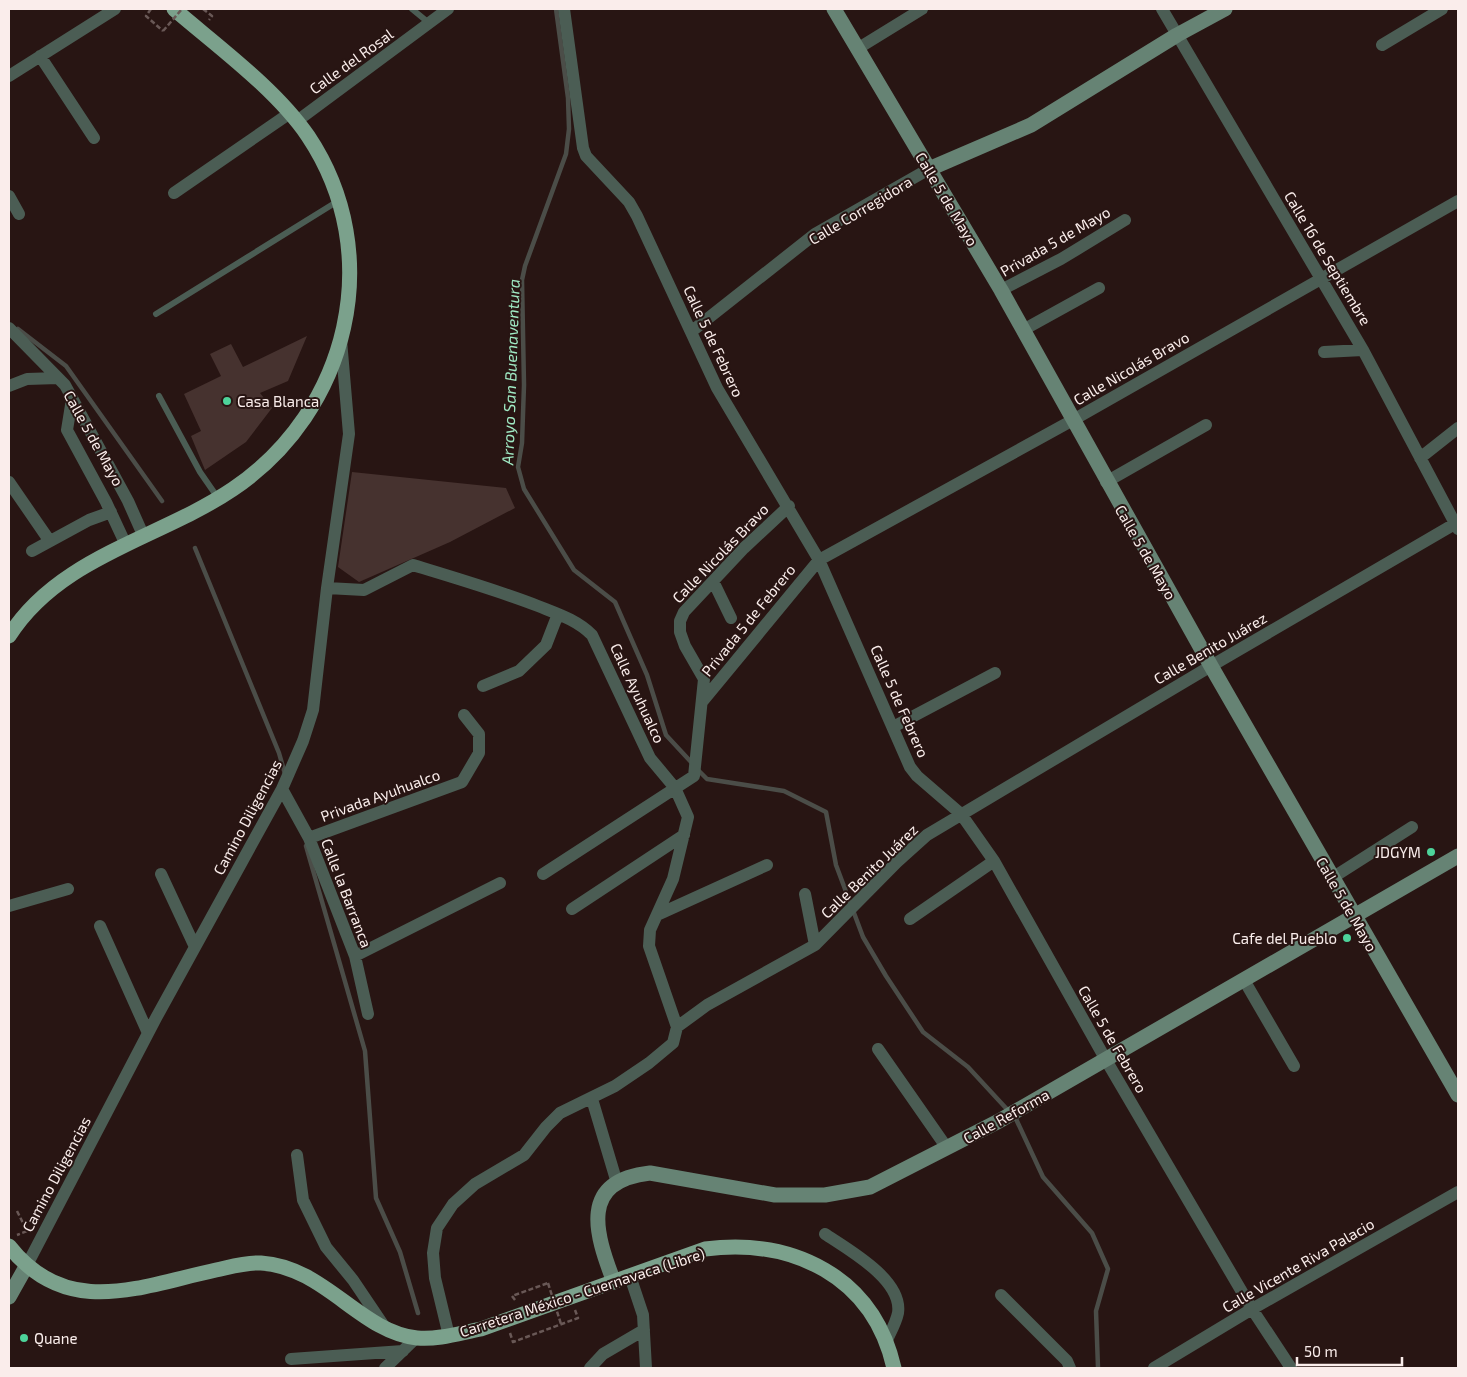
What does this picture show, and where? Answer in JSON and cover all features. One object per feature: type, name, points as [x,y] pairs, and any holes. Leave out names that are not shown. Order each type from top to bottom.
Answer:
[{"type":"main road","points":[[9,636],[28,610],[61,580],[218,498],[254,475],[294,435],[318,400],[341,340],[346,316],[350,271],[345,224],[339,200],[319,154],[293,117],[241,67],[174,9]]},
{"type":"main road","name":"Carretera México - Cuernavaca (Libre)","points":[[9,1246],[27,1265],[45,1278],[63,1286],[94,1293],[118,1292],[245,1264],[274,1265],[308,1276],[384,1326],[416,1338],[448,1336],[481,1329],[705,1249],[751,1247],[787,1253],[817,1266],[846,1285],[868,1311],[886,1342],[894,1368]]},
{"type":"street","points":[[9,76],[115,9]]},
{"type":"street","name":"Calle del Rosal","points":[[174,193],[293,117],[448,9]]},
{"type":"street","name":"Calle 5 de Febrero","points":[[564,9],[583,148],[586,156],[633,209],[692,331],[702,358],[736,423],[789,506],[819,560],[910,767],[917,776],[961,814],[994,861],[1106,1060],[1252,1309],[1291,1368]]},
{"type":"street","name":"Calle 5 de Mayo","points":[[834,9],[1001,290],[1106,482],[1458,1095]]},
{"type":"street","points":[[857,49],[922,9]]},
{"type":"street","name":"Calle 16 de Septiembre","points":[[1162,9],[1363,350],[1457,525]]},
{"type":"street","name":"Calle Corregidora","points":[[692,331],[815,234],[929,169],[1031,125],[1177,35],[1225,9]]},
{"type":"street","points":[[1382,45],[1442,9]]},
{"type":"street","points":[[40,56],[94,138]]},
{"type":"street","points":[[9,196],[19,214]]},
{"type":"street","name":"Calle Nicolás Bravo","points":[[819,560],[1073,420],[1458,201]]},
{"type":"street","name":"Privada 5 de Mayo","points":[[1001,290],[1061,259],[1125,220]]},
{"type":"street","points":[[1023,330],[1099,288]]},
{"type":"street","name":"Calle 5 de Mayo","points":[[9,328],[58,378],[72,399],[128,501],[144,537]]},
{"type":"street","name":"Camino Diligencias","points":[[27,1265],[148,1033],[283,791],[314,710],[327,588],[350,434],[341,340]]},
{"type":"street","points":[[1324,352],[1363,350]]},
{"type":"street","points":[[9,386],[27,379],[58,378]]},
{"type":"street","points":[[72,399],[67,430],[111,512],[126,545]]},
{"type":"street","points":[[1106,482],[1206,425]]},
{"type":"street","points":[[1420,458],[1458,428]]},
{"type":"street","points":[[9,482],[49,540]]},
{"type":"street","name":"Calle Nicolás Bravo","points":[[543,874],[694,776],[704,679],[685,646],[680,632],[680,621],[684,612],[714,583],[744,548],[789,506]]},
{"type":"street","points":[[32,551],[49,540],[111,512]]},
{"type":"street","name":"Calle Benito Juárez","points":[[676,1027],[707,1006],[815,945],[861,901],[897,862],[928,835],[1211,666],[1457,525]]},
{"type":"street","name":"Privada 5 de Febrero","points":[[702,702],[819,560]]},
{"type":"street","name":"Calle Ayuhualco","points":[[327,588],[364,590],[413,565],[499,591],[558,614],[582,625],[592,635],[650,758],[676,788],[688,817],[673,879],[650,930],[649,946],[676,1027]]},
{"type":"street","points":[[714,583],[731,618]]},
{"type":"street","points":[[483,686],[519,671],[546,645],[558,614]]},
{"type":"street","points":[[893,727],[995,673]]},
{"type":"street","name":"Privada Ayuhualco","points":[[308,836],[462,782],[479,753],[479,734],[464,715]]},
{"type":"street","name":"Calle la Barranca","points":[[283,791],[308,836],[355,956],[368,1014]]},
{"type":"street","points":[[1332,878],[1412,827]]},
{"type":"street","points":[[572,910],[684,835]]},
{"type":"street","name":"Calle Reforma","points":[[614,1282],[597,1232],[596,1213],[601,1198],[617,1183],[634,1175],[650,1173],[775,1195],[825,1196],[870,1187],[999,1122],[1458,856]]},
{"type":"street","points":[[910,919],[994,861]]},
{"type":"street","points":[[656,915],[767,865]]},
{"type":"street","points":[[161,874],[195,947]]},
{"type":"street","points":[[355,956],[500,882]]},
{"type":"street","points":[[9,906],[68,889]]},
{"type":"street","points":[[805,894],[815,945]]},
{"type":"street","points":[[100,926],[148,1033]]},
{"type":"street","points":[[1244,980],[1294,1066]]},
{"type":"street","points":[[448,1336],[435,1278],[433,1253],[437,1228],[453,1204],[475,1184],[524,1155],[546,1127],[560,1113],[592,1099],[649,1063],[673,1043],[676,1027]]},
{"type":"street","points":[[878,1048],[947,1148]]},
{"type":"street","points":[[592,1099],[617,1183]]},
{"type":"street","points":[[297,1155],[303,1200],[326,1247],[353,1280],[384,1326]]},
{"type":"street","name":"Calle Vicente Riva Palacio","points":[[1154,1368],[1252,1309],[1458,1192]]},
{"type":"street","points":[[825,1234],[864,1260],[894,1290],[898,1313],[886,1342]]},
{"type":"street","points":[[9,1297],[27,1265]]},
{"type":"street","points":[[630,1276],[643,1315],[646,1368]]},
{"type":"street","points":[[1001,1294],[1067,1361],[1070,1368]]},
{"type":"street","points":[[590,1368],[603,1354],[644,1330]]},
{"type":"street","points":[[384,1368],[416,1338]]},
{"type":"street","points":[[291,1359],[403,1351]]},
{"type":"lane","points":[[412,9],[429,23]]},
{"type":"lane","points":[[156,314],[339,200]]},
{"type":"lane","points":[[158,396],[200,472],[218,498]]},
{"type":"path","points":[[151,9],[146,16],[163,31],[182,9]]},
{"type":"path","points":[[203,9],[212,16]]},
{"type":"path","points":[[17,1211],[27,1230]]},
{"type":"path","points":[[521,1298],[513,1301],[512,1296],[548,1283],[562,1324]]},
{"type":"path","points":[[506,1320],[513,1342],[578,1318],[570,1297]]},
{"type":"building","name":"Casa Blanca","points":[[307,336],[288,381],[260,393],[272,408],[246,442],[205,470],[191,436],[201,431],[184,394],[221,376],[210,354],[231,344],[243,367]]},
{"type":"building","points":[[352,472],[506,488],[515,508],[450,542],[359,582],[338,567]]},
{"type":"waterway","name":"Arroyo San Buenaventura","points":[[556,9],[568,98],[569,129],[566,154],[525,266],[522,280],[524,385],[522,443],[518,467],[524,489],[574,570],[615,602],[647,675],[666,735],[692,763]]},
{"type":"waterway","points":[[18,329],[66,366],[162,501]]},
{"type":"waterway","points":[[195,548],[279,753],[285,774]]},
{"type":"waterway","name":"Arroyo San Buenaventura","points":[[697,769],[707,779],[784,791],[826,812],[836,865],[863,937],[886,976],[923,1032],[968,1067],[1016,1119],[1043,1177],[1092,1233],[1108,1269],[1096,1311],[1098,1368]]},
{"type":"waterway","points":[[306,846],[365,1051],[376,1198],[400,1252],[418,1313]]},
{"type":"place","name":"Casa Blanca","points":[[227,401]]},
{"type":"place","name":"JDGYM","points":[[1431,852]]},
{"type":"place","name":"Cafe del Pueblo","points":[[1347,938]]},
{"type":"place","name":"Quane","points":[[24,1338]]}]
